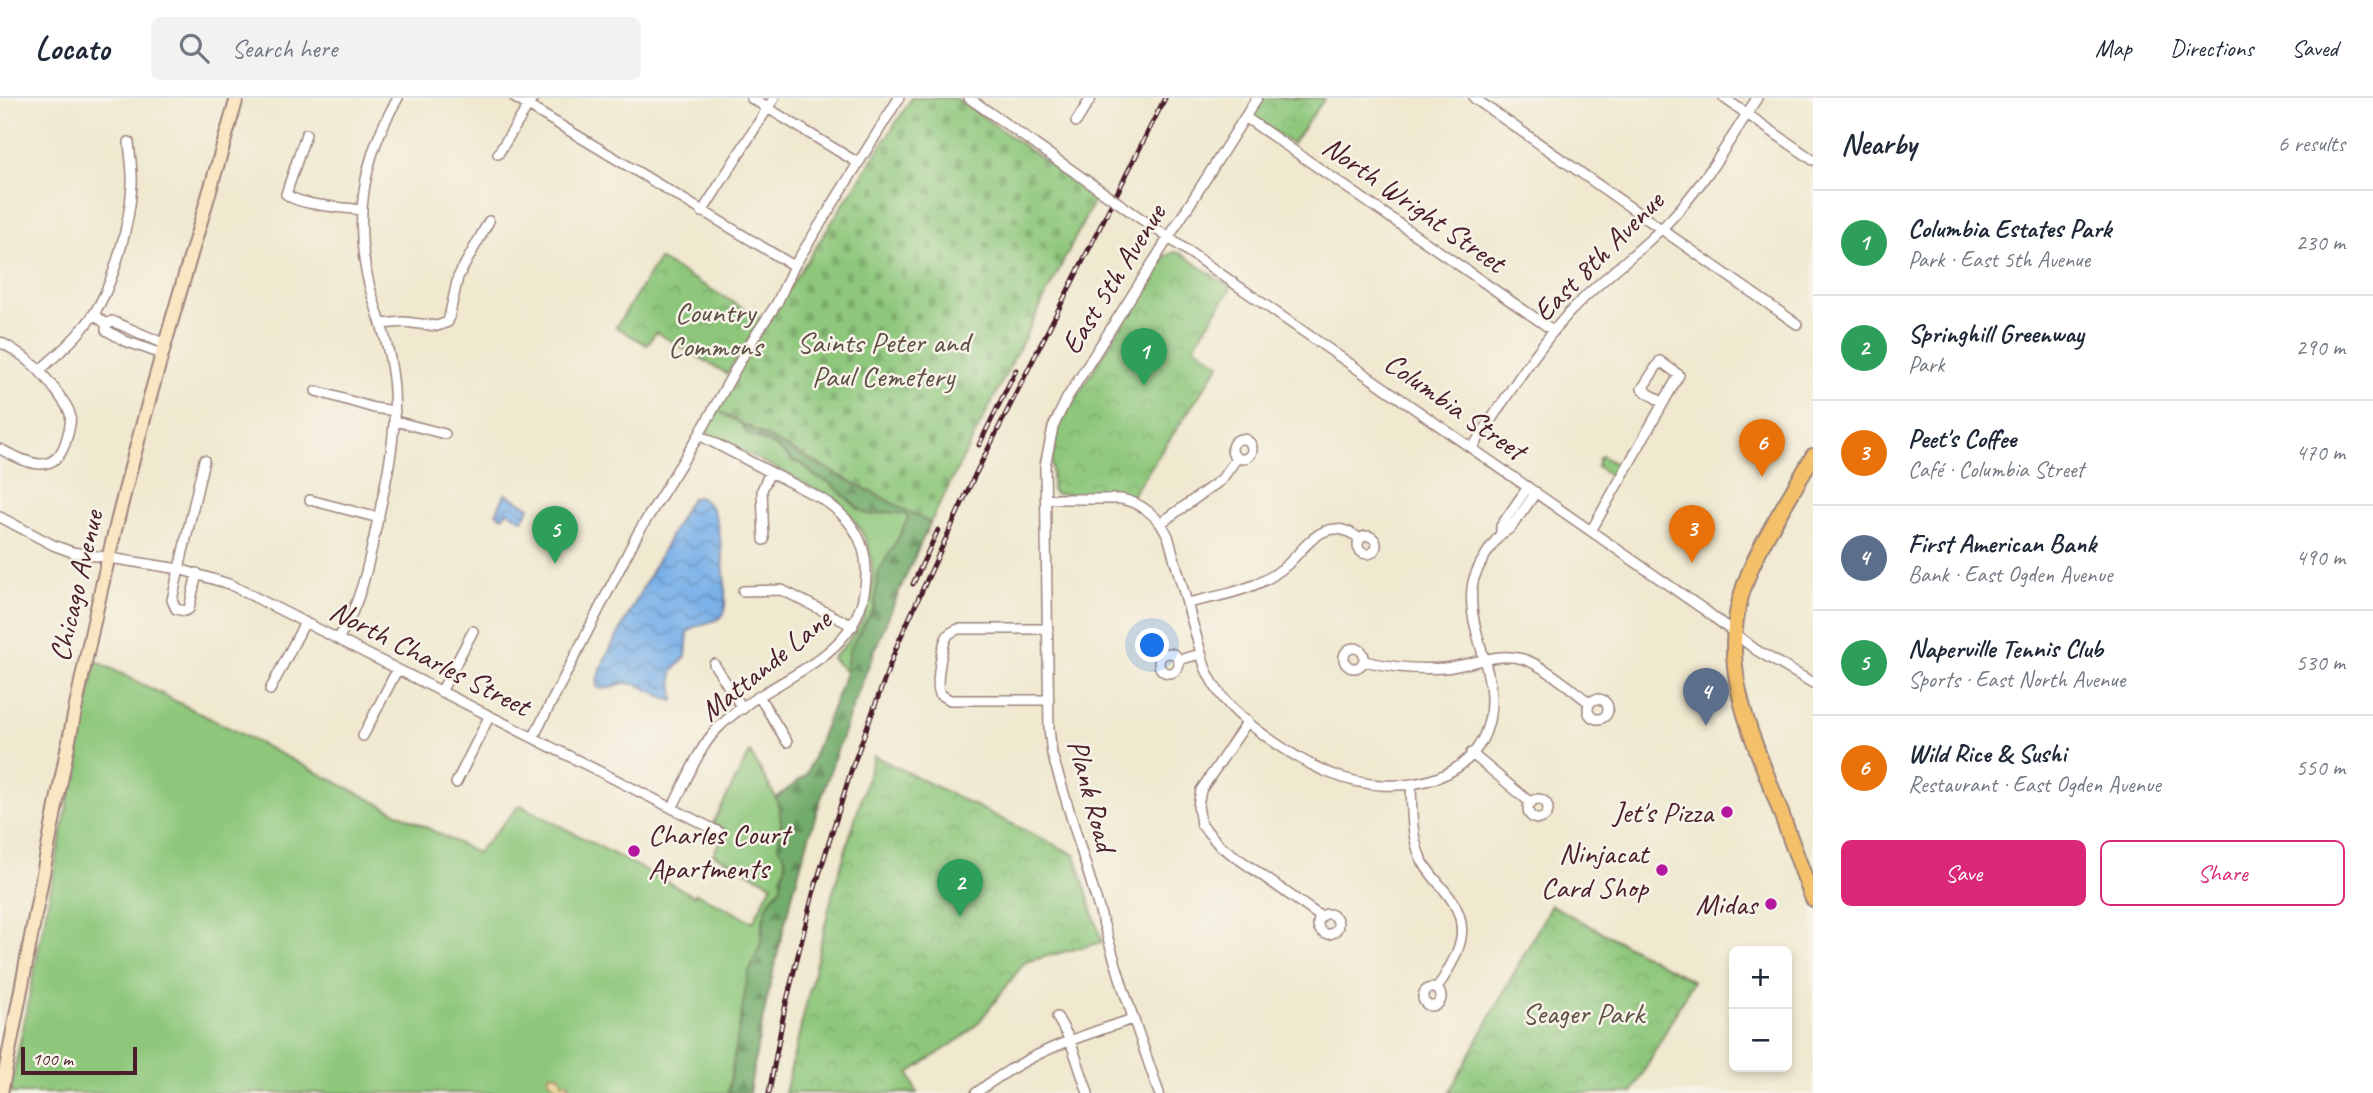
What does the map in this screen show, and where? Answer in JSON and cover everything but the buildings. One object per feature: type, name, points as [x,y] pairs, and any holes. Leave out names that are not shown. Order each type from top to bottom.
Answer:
[{"type":"main road","name":"Chicago Avenue","points":[[1,1093],[108,558],[164,349],[237,98]]},
{"type":"main road","points":[[1813,457],[1748,575],[1737,609],[1734,633],[1734,664],[1739,700],[1813,899]]},
{"type":"street","points":[[338,639],[360,594],[391,460],[395,416],[391,365],[364,260],[361,210],[370,161],[382,128],[398,98]]},
{"type":"street","points":[[515,98],[531,102],[702,212],[794,266]]},
{"type":"street","points":[[751,98],[858,163]]},
{"type":"street","points":[[702,212],[775,98]]},
{"type":"street","points":[[533,738],[638,533],[699,435],[749,345],[777,303],[794,266],[899,98]]},
{"type":"street","name":"Columbia Street","points":[[969,98],[1591,531],[1756,650],[1813,683]]},
{"type":"street","points":[[1076,122],[1091,98]]},
{"type":"street","name":"East 5th Avenue","points":[[1046,499],[1045,466],[1055,420],[1257,98]]},
{"type":"street","points":[[1474,98],[1797,324]]},
{"type":"street","points":[[1724,98],[1813,160]]},
{"type":"street","name":"East 8th Avenue","points":[[1472,448],[1554,331],[1598,282],[1661,228],[1700,185],[1757,98]]},
{"type":"street","points":[[498,154],[531,102]]},
{"type":"street","name":"North Wright Street","points":[[1245,117],[1554,331]]},
{"type":"street","points":[[306,134],[286,194],[303,201],[361,210]]},
{"type":"street","points":[[40,370],[67,346],[94,314],[113,272],[132,184],[129,142]]},
{"type":"street","points":[[381,324],[404,322],[437,326],[448,322],[458,277],[489,221]]},
{"type":"street","points":[[94,314],[106,324],[106,330],[115,336],[164,349]]},
{"type":"street","points":[[0,342],[22,354],[40,370],[70,413],[70,427],[63,449],[47,464],[25,461],[0,449]]},
{"type":"street","points":[[1591,531],[1679,374],[1660,361],[1642,389],[1663,402]]},
{"type":"street","points":[[316,391],[445,434]]},
{"type":"street","name":"Mattande Lane","points":[[672,808],[716,730],[833,649],[853,626],[862,604],[866,577],[865,557],[858,536],[849,522],[832,505],[699,435]]},
{"type":"street","points":[[1161,523],[1221,480],[1237,458]]},
{"type":"street","points":[[197,573],[189,609],[176,609],[172,600],[204,460]]},
{"type":"street","points":[[764,540],[762,490],[770,472]]},
{"type":"street","points":[[1046,499],[1127,500],[1149,511],[1161,523],[1171,544],[1205,667],[1218,691],[1230,705],[1301,759],[1328,773],[1367,784],[1411,785],[1444,775],[1471,754],[1487,726],[1491,690],[1474,614],[1472,589],[1478,568],[1502,533],[1509,530],[1532,490]]},
{"type":"street","name":"Plank Road","points":[[1046,499],[1050,742],[1054,764],[1133,1019],[1159,1093]]},
{"type":"street","points":[[310,500],[379,518]]},
{"type":"street","name":"North Charles Street","points":[[0,517],[60,548],[197,573],[240,589],[719,832]]},
{"type":"street","points":[[1186,603],[1254,585],[1270,577],[1288,564],[1311,538],[1324,532],[1345,530],[1360,539]]},
{"type":"street","points":[[743,591],[782,590],[853,626]]},
{"type":"street","points":[[270,690],[305,622]]},
{"type":"street","points":[[1048,629],[953,631],[946,638],[937,683],[940,694],[950,700],[1049,700]]},
{"type":"street","points":[[441,692],[473,631]]},
{"type":"street","points":[[1178,660],[1201,654]]},
{"type":"street","points":[[1364,661],[1419,669],[1458,667],[1505,657],[1523,659],[1590,703]]},
{"type":"street","points":[[715,664],[743,709]]},
{"type":"street","points":[[363,736],[397,670]]},
{"type":"street","points":[[760,698],[787,742]]},
{"type":"street","points":[[456,783],[489,717]]},
{"type":"street","points":[[1248,721],[1201,790],[1198,806],[1201,824],[1219,845],[1321,917]]},
{"type":"street","points":[[1471,754],[1531,803]]},
{"type":"street","points":[[1411,785],[1419,854],[1455,904],[1462,922],[1458,951],[1437,989]]},
{"type":"street","points":[[1056,1017],[1070,1040],[1088,1093]]},
{"type":"street","points":[[977,1093],[1030,1056],[1133,1019]]},
{"type":"green space","name":"Saints Peter and Paul Cemetery","points":[[912,98],[956,98],[1096,197],[930,523],[717,410],[750,349]]},
{"type":"green space","points":[[1264,98],[1325,98],[1292,144],[1255,118],[1255,111]]},
{"type":"green space","points":[[1174,252],[1180,253],[1231,288],[1194,346],[1220,364],[1131,497],[1114,494],[1056,494],[1052,490],[1052,458],[1060,424],[1164,257]]},
{"type":"green space","name":"Country Commons","points":[[659,259],[762,319],[727,374],[656,332],[647,345],[616,327]]},
{"type":"green space","points":[[717,410],[741,424],[748,435],[766,442],[792,461],[801,463],[815,477],[829,482],[857,508],[870,515],[890,512],[905,514],[908,518],[895,545],[874,608],[846,662],[846,672],[832,658],[854,634],[868,605],[872,562],[867,543],[847,513],[817,490],[704,431]]},
{"type":"green space","points":[[741,424],[930,523],[870,661],[820,802],[779,946],[749,1093],[728,1093],[748,975],[761,943],[765,912],[770,900],[781,888],[781,878],[786,865],[785,856],[778,846],[781,822],[776,798],[806,775],[846,673],[849,650],[874,608],[879,571],[908,518],[905,514],[890,512],[870,515],[863,512],[829,482],[816,477],[801,463],[793,461],[773,445],[748,435]]},
{"type":"green space","points":[[1602,456],[1619,466],[1616,476],[1610,476],[1597,466]]},
{"type":"green space","points":[[96,661],[477,853],[520,805],[694,896],[696,893],[753,922],[772,884],[713,854],[726,830],[713,823],[750,752],[776,798],[782,817],[780,835],[786,865],[781,878],[781,888],[770,900],[762,923],[761,943],[749,975],[728,1093],[10,1093]]},
{"type":"green space","points":[[874,756],[1075,855],[1102,942],[1025,962],[979,1022],[964,1036],[909,1073],[917,1093],[785,1093],[833,892]]},
{"type":"green space","name":"Seager Park","points":[[1551,905],[1693,981],[1632,1093],[1449,1093]]},
{"type":"sand","points":[[550,1073],[560,1075],[562,1083],[569,1082],[568,1093],[559,1093],[548,1080]]},
{"type":"water","points":[[505,494],[530,507],[523,520],[507,511],[503,517],[496,513]]},
{"type":"water","points":[[699,497],[712,508],[717,522],[724,579],[724,614],[688,632],[686,656],[672,672],[674,701],[631,683],[604,689],[597,687],[604,661],[689,501]]},
{"type":"railway","points":[[769,1093],[784,1012],[813,894],[852,768],[898,643],[975,475],[1165,98]]},
{"type":"railway","points":[[979,445],[1016,370]]},
{"type":"railway","points":[[913,584],[938,530]]},
{"type":"place","name":"Columbia Estates Park","points":[[1144,386]]},
{"type":"place","name":"Wild Rice & Sushi","points":[[1762,477]]},
{"type":"place","name":"Peet's Coffee","points":[[1692,563]]},
{"type":"place","name":"Naperville Tennis Club","points":[[555,564]]},
{"type":"place","name":"First American Bank","points":[[1706,726]]},
{"type":"place","name":"Jet's Pizza","points":[[1727,812]]},
{"type":"place","name":"Charles Court Apartments","points":[[634,851]]},
{"type":"place","name":"Ninjacat Card Shop","points":[[1662,870]]},
{"type":"place","name":"Midas","points":[[1771,904]]},
{"type":"place","name":"Springhill Greenway","points":[[960,917]]}]
